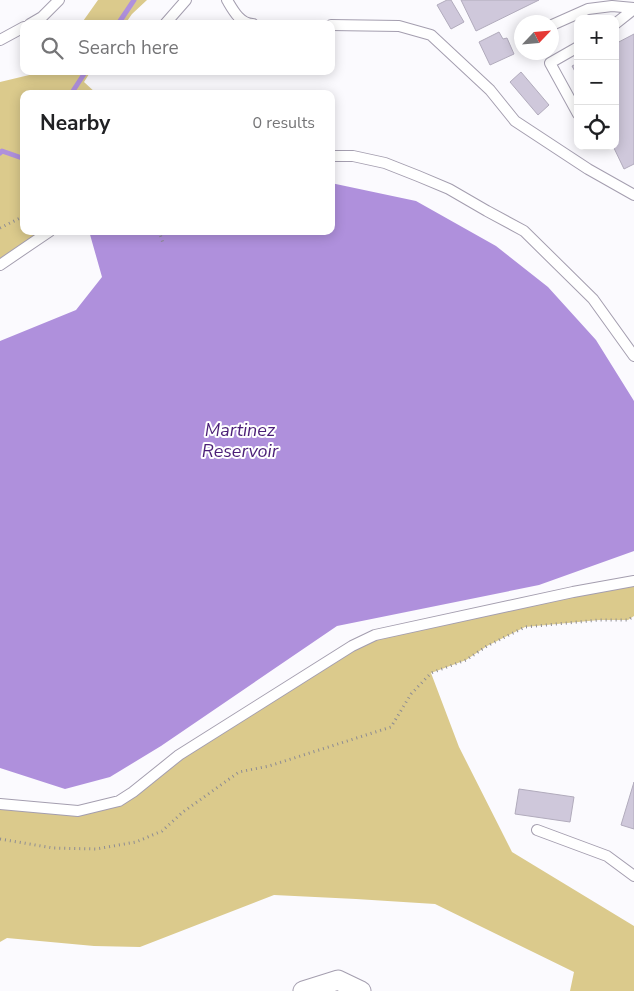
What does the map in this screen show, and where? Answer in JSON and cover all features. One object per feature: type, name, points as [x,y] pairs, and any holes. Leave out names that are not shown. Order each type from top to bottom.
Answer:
[{"type":"street","points":[[303,991],[338,980],[361,991]]},
{"type":"lane","points":[[37,20],[59,0]]},
{"type":"lane","points":[[168,20],[186,0]]},
{"type":"lane","points":[[227,0],[235,15],[243,20]]},
{"type":"lane","points":[[559,23],[588,9],[612,6],[634,9]]},
{"type":"lane","points":[[619,21],[634,9]]},
{"type":"lane","points":[[335,25],[399,26],[431,35],[456,56],[490,90],[515,121],[588,169],[634,195]]},
{"type":"lane","points":[[0,40],[20,29]]},
{"type":"lane","points":[[574,49],[550,63],[574,107]]},
{"type":"lane","points":[[335,156],[353,156],[418,176],[449,189],[524,231],[593,299],[634,356]]},
{"type":"lane","points":[[0,265],[44,235]]},
{"type":"lane","points":[[0,804],[78,810],[119,801],[179,755],[352,646],[375,635],[573,592],[634,581]]},
{"type":"lane","points":[[537,830],[607,856],[634,876]]},
{"type":"path","points":[[0,228],[20,218]]},
{"type":"path","points":[[160,235],[163,243]]},
{"type":"path","points":[[0,839],[53,848],[96,849],[136,842],[162,831],[183,812],[239,772],[269,766],[391,726],[411,694],[431,672],[466,660],[487,646],[525,627],[599,620],[628,620],[634,616]]},
{"type":"shaded area","points":[[98,0],[147,0],[128,20],[84,20]]},
{"type":"shaded area","points":[[29,75],[88,75],[84,82],[93,90],[20,90],[20,235],[44,235],[0,265],[0,82]]},
{"type":"shaded area","points":[[634,581],[634,616],[628,620],[599,620],[525,627],[487,646],[466,660],[431,673],[459,747],[512,852],[634,926],[634,991],[570,991],[574,972],[435,904],[274,895],[140,947],[94,946],[7,938],[0,942],[0,804],[78,811],[119,801],[179,755],[375,635]]},
{"type":"water","name":"Martinez Reservoir","points":[[335,184],[416,201],[496,246],[548,287],[596,340],[634,401],[634,551],[539,585],[337,626],[161,746],[110,777],[65,789],[0,768],[0,341],[76,310],[102,277],[90,235],[335,235]]},
{"type":"building","points":[[451,0],[464,22],[451,29],[437,5]]},
{"type":"building","points":[[461,0],[539,0],[476,31]]},
{"type":"building","points":[[499,32],[503,39],[507,38],[514,54],[490,65],[479,42]]},
{"type":"building","points":[[634,34],[634,164],[624,169],[615,150],[619,150],[619,42]]},
{"type":"building","points":[[521,72],[549,105],[538,115],[510,82]]},
{"type":"building","points":[[634,782],[634,829],[621,825]]},
{"type":"building","points":[[519,789],[574,797],[570,822],[515,814]]},
{"type":"waterway","points":[[121,20],[134,0]]},
{"type":"waterway","points":[[74,90],[83,75]]},
{"type":"waterway","points":[[0,153],[2,151],[20,157]]}]
